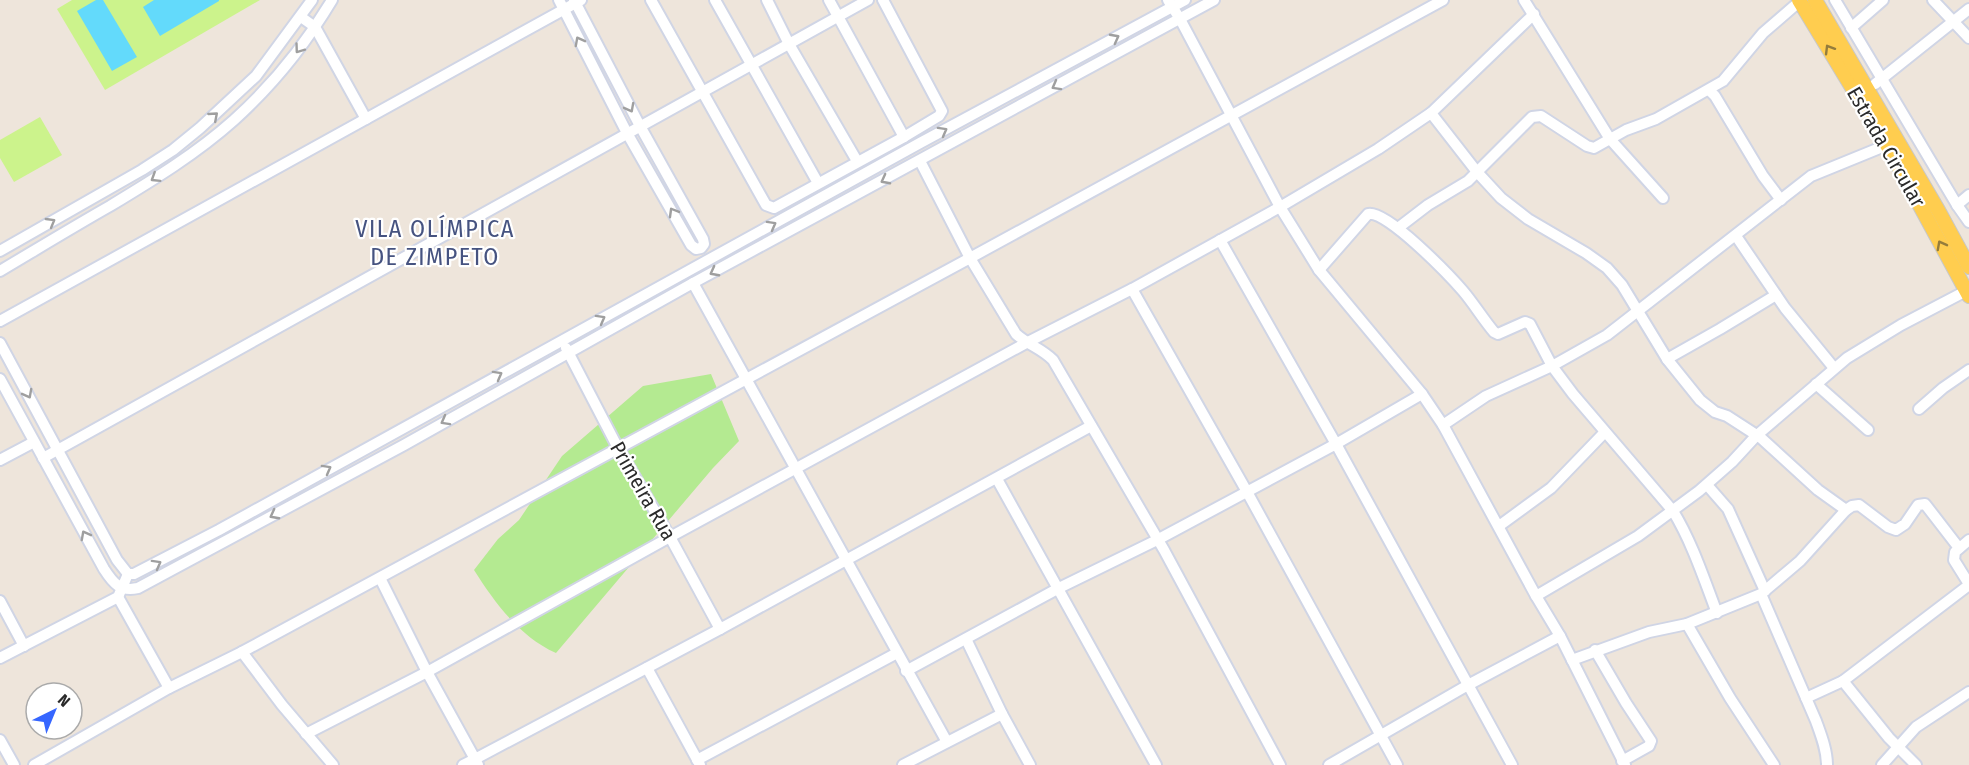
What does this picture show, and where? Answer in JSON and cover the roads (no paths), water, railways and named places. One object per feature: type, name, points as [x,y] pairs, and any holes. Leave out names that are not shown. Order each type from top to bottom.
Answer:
[{"type":"main road","name":"Estrada Circular","points":[[1799,0],[1887,145],[1968,293]]},
{"type":"main road","points":[[1815,0],[1969,267]]},
{"type":"street","points":[[0,252],[142,170],[182,143],[230,103],[256,76],[312,0]]},
{"type":"street","points":[[0,271],[158,177],[234,121],[269,85],[315,27],[332,0]]},
{"type":"street","points":[[651,0],[766,206],[774,208],[904,137],[939,116],[942,111],[884,0]]},
{"type":"street","points":[[715,0],[818,183]]},
{"type":"street","points":[[767,0],[789,44],[857,161]]},
{"type":"street","points":[[829,0],[904,137]]},
{"type":"street","points":[[43,458],[868,0]]},
{"type":"street","points":[[128,574],[145,570],[1170,3],[1185,0]]},
{"type":"street","points":[[0,658],[120,593],[147,584],[397,449],[693,283],[1215,0]]},
{"type":"street","points":[[34,765],[169,688],[242,652],[380,578],[1443,0]]},
{"type":"street","points":[[1524,0],[1610,139],[1663,198]]},
{"type":"street","points":[[1398,228],[1428,205],[1458,188],[1532,117],[1537,115],[1545,118],[1590,148],[1594,148],[1626,130],[1656,119],[1709,90],[1728,75],[1762,33],[1799,0]]},
{"type":"street","points":[[1835,0],[1881,80],[1969,222]]},
{"type":"street","points":[[1851,28],[1883,0]]},
{"type":"street","points":[[1933,0],[1969,38]]},
{"type":"street","points":[[0,321],[366,119],[560,5],[577,1],[640,126],[703,239],[704,244],[701,248],[696,249],[691,245],[627,133],[560,5]]},
{"type":"street","points":[[1170,3],[1280,207],[1319,270],[1422,394],[1443,425],[1560,636],[1624,763],[1649,746],[1651,741],[1595,650]]},
{"type":"street","points":[[1867,89],[1969,9]]},
{"type":"street","points":[[306,734],[427,672],[670,537],[1280,207],[1378,149],[1431,112],[1534,14]]},
{"type":"street","points":[[301,17],[315,27],[366,119]]},
{"type":"street","points":[[1709,90],[1715,96],[1763,176],[1781,200]]},
{"type":"street","points":[[1431,112],[1477,172],[1501,198],[1528,219],[1607,268],[1622,285],[1667,359],[1700,400],[1715,412],[1740,424],[1761,438],[1818,490],[1846,510]]},
{"type":"street","points":[[1443,425],[1486,396],[1552,366],[1606,335],[1811,177],[1887,145]]},
{"type":"street","points":[[920,161],[970,258],[1016,334],[1026,343],[1044,350],[1053,360],[1157,540],[1280,765]]},
{"type":"street","points":[[1957,205],[1969,195]]},
{"type":"street","points":[[1319,270],[1368,214],[1379,214],[1398,228],[1440,267],[1464,292],[1494,332],[1498,334],[1525,322],[1530,324],[1552,366],[1604,433],[1672,511],[1682,526],[1717,613]]},
{"type":"street","points":[[1736,236],[1776,295],[1834,368]]},
{"type":"street","points":[[1220,240],[1336,444],[1512,765]]},
{"type":"street","points":[[693,283],[947,742]]},
{"type":"street","points":[[1132,289],[1246,490],[1397,765]]},
{"type":"street","points":[[1536,596],[1638,536],[1672,511],[1732,462],[1756,436],[1834,368],[1901,326],[1968,293]]},
{"type":"street","points":[[1667,359],[1776,295]]},
{"type":"street","name":"Primeira Rua","points":[[562,340],[618,448],[720,629]]},
{"type":"street","points":[[0,343],[117,560],[128,574]]},
{"type":"street","points":[[1919,409],[1969,370]]},
{"type":"street","points":[[0,378],[104,569],[120,593],[169,688]]},
{"type":"street","points":[[1816,384],[1868,430]]},
{"type":"street","points":[[906,671],[1059,588],[1157,540],[1246,490],[1336,444],[1422,394]]},
{"type":"street","points":[[464,765],[477,762],[1091,426]]},
{"type":"street","points":[[1499,526],[1551,488],[1604,433]]},
{"type":"street","points":[[0,460],[34,442]]},
{"type":"street","points":[[997,479],[1156,765]]},
{"type":"street","points":[[1707,484],[1728,509],[1823,740],[1822,748],[1827,765]]},
{"type":"street","points":[[1572,660],[1649,632],[1688,624],[1763,592],[1800,561],[1852,506],[1859,505],[1888,527],[1896,530],[1905,524],[1918,505],[1925,504],[1959,548]]},
{"type":"street","points":[[1806,698],[1843,681],[1969,584],[1954,560],[1955,552],[1969,540]]},
{"type":"street","points":[[120,593],[128,574]]},
{"type":"street","points":[[380,578],[427,672],[477,762]]},
{"type":"street","points":[[0,601],[24,646]]},
{"type":"street","points":[[1688,624],[1730,698],[1774,765]]},
{"type":"street","points":[[1329,765],[1468,685],[1560,636]]},
{"type":"street","points":[[966,639],[1002,714],[1030,765]]},
{"type":"street","points":[[242,652],[333,765]]},
{"type":"street","points":[[647,668],[698,763],[897,653]]},
{"type":"street","points":[[1843,681],[1866,712],[1916,765]]},
{"type":"street","points":[[1882,765],[1917,727],[1969,692]]},
{"type":"street","points":[[903,765],[1002,714]]},
{"type":"street","points":[[0,740],[14,765]]},
{"type":"water","points":[[96,0],[103,0],[137,57],[112,71],[77,11]]},
{"type":"water","points":[[154,0],[219,1],[160,36],[143,7]]},
{"type":"district","name":"VILA OLÍMPICA DE ZIMPETO","points":[[435,243]]}]
